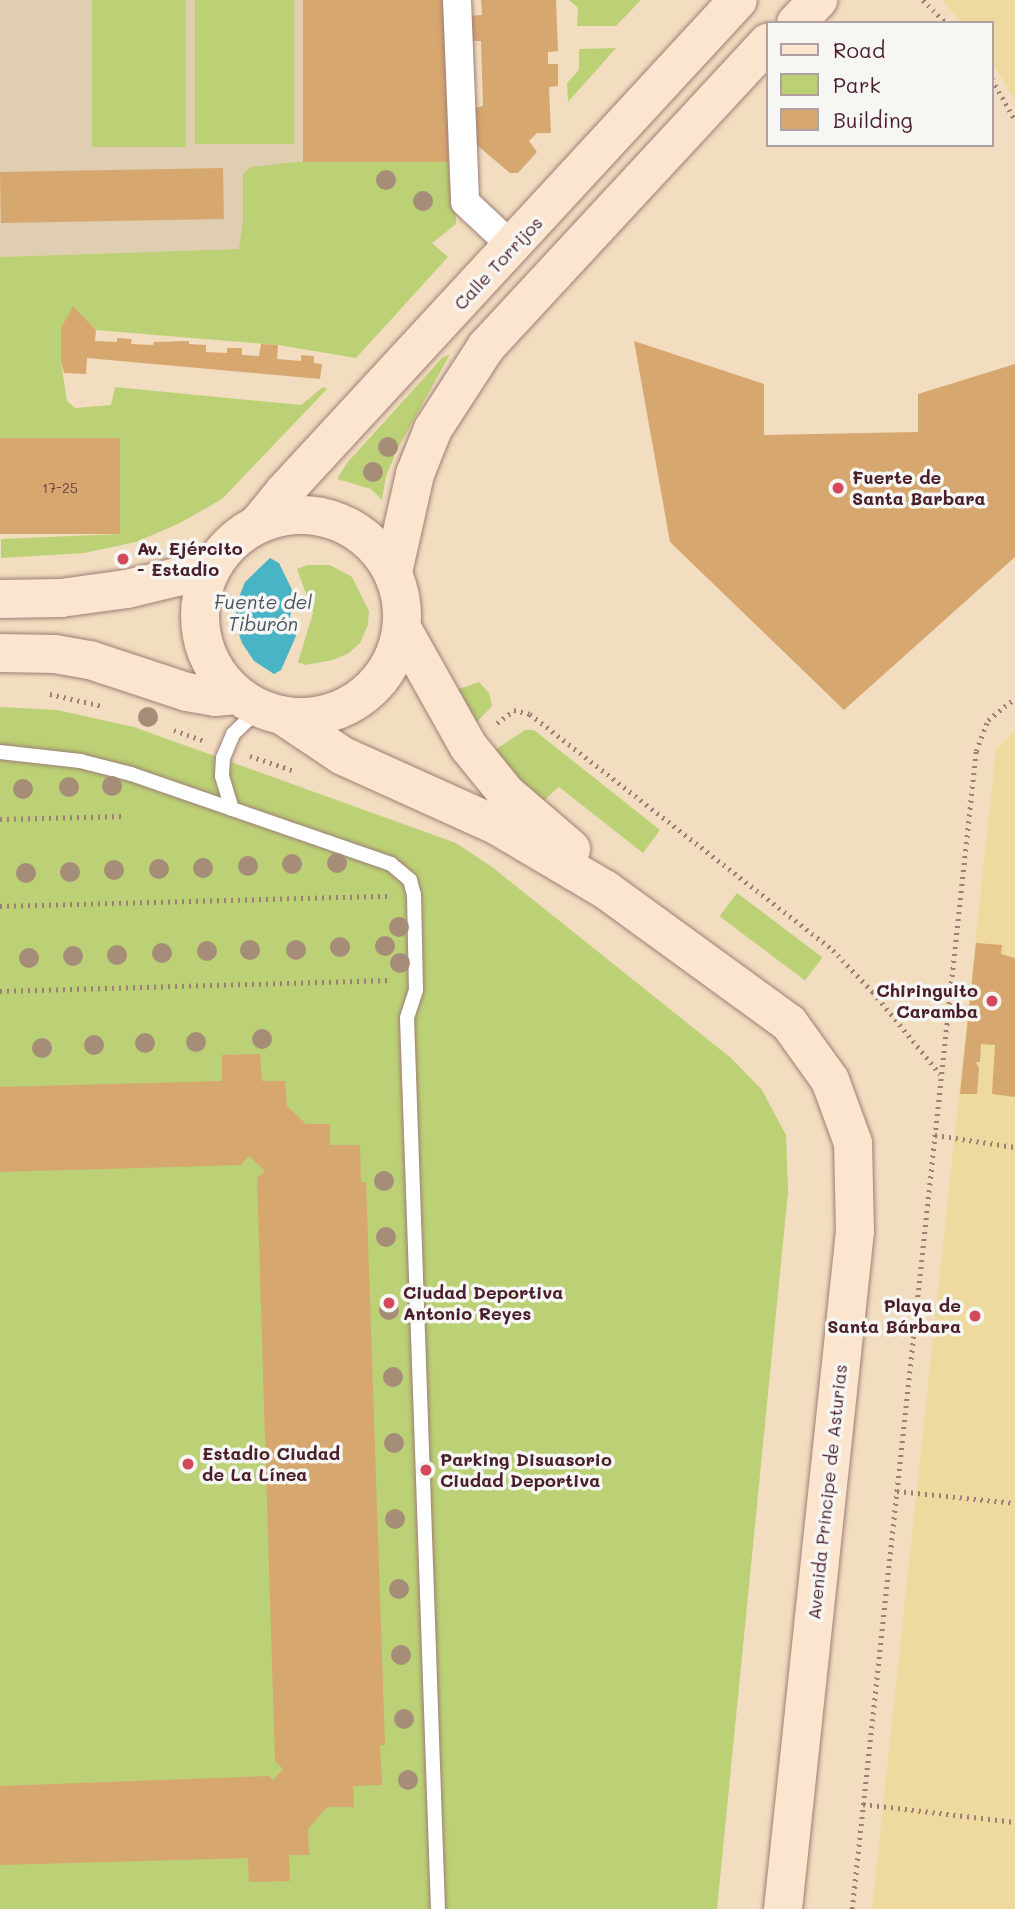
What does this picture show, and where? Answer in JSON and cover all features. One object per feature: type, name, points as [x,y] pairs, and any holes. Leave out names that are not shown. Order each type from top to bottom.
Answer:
[{"type":"main road","name":"Calle Torrijos","points":[[257,525],[300,474],[513,247],[738,0]]},
{"type":"main road","points":[[774,21],[785,0]]},
{"type":"main road","points":[[798,21],[818,0]]},
{"type":"main road","points":[[393,572],[415,474],[433,429],[486,347],[766,36]]},
{"type":"main road","points":[[0,653],[55,654],[89,660],[187,692],[260,707],[315,717],[338,711],[359,700],[377,684],[393,661],[403,630],[402,598],[393,572],[375,546],[359,532],[339,522],[315,516],[282,517],[257,525],[235,539],[216,561],[205,584],[200,628],[206,651],[219,676],[260,707]]},
{"type":"main road","points":[[0,600],[61,598],[127,589],[177,577],[216,561]]},
{"type":"main road","name":"Avenida Príncipe de Asturias","points":[[403,630],[468,746],[506,793],[586,861],[606,890]]},
{"type":"main road","name":"Avenida Príncipe de Asturias","points":[[260,707],[343,756],[496,825],[606,890],[789,1023],[830,1080],[853,1143],[855,1231],[783,1909]]},
{"type":"street","points":[[457,0],[465,202],[513,247]]},
{"type":"lane","points":[[232,809],[222,776],[223,758],[233,734],[260,707]]},
{"type":"lane","points":[[0,752],[79,761],[131,774],[391,864],[410,880],[414,895],[416,979],[414,1005],[407,1018],[438,1909]]},
{"type":"path","points":[[923,0],[944,21]]},
{"type":"path","points":[[994,83],[1015,120]]},
{"type":"path","points":[[852,1909],[976,751],[988,720],[1015,698]]},
{"type":"path","points":[[0,820],[125,816]]},
{"type":"path","points":[[0,906],[414,895]]},
{"type":"path","points":[[0,991],[416,979]]},
{"type":"path","points":[[935,1135],[1015,1147]]},
{"type":"path","points":[[897,1492],[1015,1503]]},
{"type":"path","points":[[863,1804],[1015,1822]]},
{"type":"shaded area","points":[[0,0],[448,0],[456,224],[432,243],[0,257]]},
{"type":"green space","points":[[92,0],[186,0],[186,147],[92,147]]},
{"type":"green space","points":[[195,0],[294,0],[294,144],[195,144]]},
{"type":"green space","points":[[569,0],[641,0],[616,26],[577,26],[578,8]]},
{"type":"green space","points":[[616,48],[568,102],[567,83],[579,70],[579,49]]},
{"type":"green space","points":[[454,158],[456,224],[432,243],[448,257],[356,358],[278,345],[96,330],[73,307],[61,328],[61,362],[67,401],[75,408],[111,405],[115,387],[301,405],[323,387],[327,389],[222,499],[180,523],[136,542],[84,553],[1,558],[1,539],[120,534],[120,438],[0,442],[0,257],[239,249],[243,220],[243,174],[251,167],[297,162]]},
{"type":"green space","points":[[450,354],[397,450],[386,476],[382,500],[371,489],[337,479],[347,463],[442,358]]},
{"type":"green space","points":[[307,565],[330,565],[352,577],[369,611],[368,625],[360,643],[349,653],[333,660],[305,665],[298,662],[313,613],[297,569]]},
{"type":"green space","points":[[479,682],[489,693],[492,706],[472,727],[456,690]]},
{"type":"green space","name":"Ciudad Deportiva Antonio Reyes","points":[[0,707],[57,710],[134,727],[456,843],[492,867],[731,1058],[762,1090],[786,1135],[788,1192],[717,1909],[0,1909]]},
{"type":"green space","points":[[525,730],[534,730],[660,830],[643,853],[559,787],[541,803],[489,754]]},
{"type":"green space","points":[[737,893],[822,957],[805,981],[720,916]]},
{"type":"sand","points":[[943,0],[1015,0],[1015,100],[994,65],[994,21],[959,21]]},
{"type":"sand","name":"Playa de Santa Bárbara","points":[[1015,731],[1015,1909],[872,1909],[996,749]]},
{"type":"water","name":"Fuente del Tiburón","points":[[270,558],[279,563],[296,598],[290,616],[296,636],[281,670],[274,674],[254,661],[242,643],[235,623],[237,602],[245,582]]},
{"type":"building","points":[[303,0],[448,0],[448,162],[303,162]]},
{"type":"building","points":[[481,0],[556,0],[558,51],[548,52],[548,64],[558,64],[558,86],[549,87],[551,133],[537,133],[529,141],[537,152],[518,173],[510,173],[471,140],[470,109],[483,106],[481,41],[470,41],[470,16],[482,15]]},
{"type":"building","points":[[223,168],[224,219],[1,223],[0,172]]},
{"type":"building","points":[[73,306],[96,330],[95,341],[117,342],[117,338],[132,339],[131,344],[153,345],[154,342],[189,341],[189,344],[206,345],[206,352],[227,353],[227,348],[242,348],[242,355],[259,356],[261,344],[278,345],[277,359],[301,361],[301,355],[314,356],[314,363],[322,364],[320,379],[87,358],[86,374],[64,373],[61,362],[61,328]]},
{"type":"building","name":"Fuerte de Santa Barbara","points":[[634,341],[764,384],[764,435],[918,432],[918,394],[1015,364],[1015,557],[844,710],[670,542]]},
{"type":"building","points":[[0,438],[120,438],[120,534],[0,534]]},
{"type":"building","name":"Chiringuito Caramba","points":[[976,943],[1002,945],[1001,954],[1015,958],[1015,1097],[992,1094],[995,1045],[981,1044],[980,1062],[976,1062],[979,1068],[977,1094],[960,1094]]},
{"type":"building","points":[[260,1054],[262,1081],[285,1081],[287,1106],[306,1124],[330,1124],[330,1145],[360,1145],[361,1182],[366,1182],[385,1745],[380,1745],[382,1785],[353,1786],[354,1807],[327,1807],[308,1829],[309,1855],[289,1855],[290,1881],[249,1882],[248,1858],[0,1865],[0,1786],[269,1776],[273,1780],[283,1769],[275,1761],[257,1178],[265,1171],[249,1156],[241,1165],[0,1172],[0,1087],[222,1081],[222,1055]]},
{"type":"place","name":"Fuerte de Santa Barbara","points":[[838,488]]},
{"type":"place","name":"Av. Ejército - Estadio","points":[[123,559]]},
{"type":"place","name":"Chiringuito Caramba","points":[[992,1001]]},
{"type":"place","name":"Ciudad Deportiva Antonio Reyes","points":[[389,1303]]},
{"type":"place","name":"Playa de Santa Bárbara","points":[[975,1316]]},
{"type":"place","name":"Estadio Ciudad de La Línea","points":[[188,1464]]},
{"type":"place","name":"Parking Disuasorio Ciudad Deportiva","points":[[426,1470]]}]
